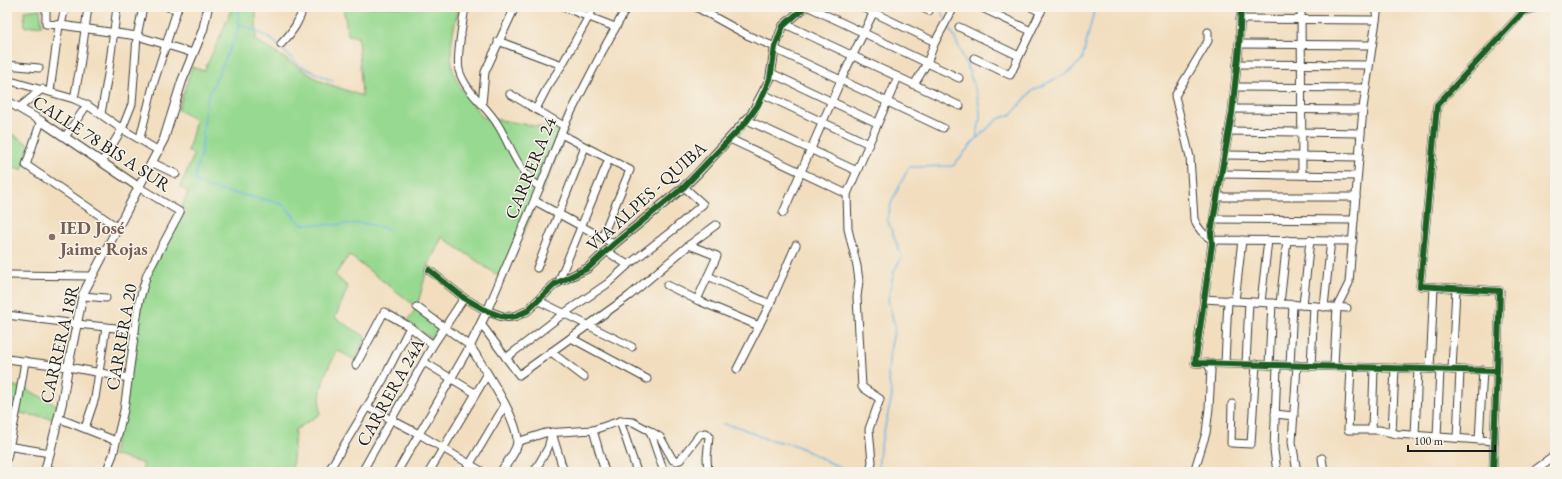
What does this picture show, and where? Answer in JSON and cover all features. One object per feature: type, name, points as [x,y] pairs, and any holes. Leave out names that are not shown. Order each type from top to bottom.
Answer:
[{"type":"street","points":[[46,7],[46,24],[137,36],[193,53]]},
{"type":"street","points":[[50,91],[60,25],[65,7]]},
{"type":"street","points":[[74,98],[86,29],[88,7]]},
{"type":"street","points":[[101,114],[109,69],[117,7]]},
{"type":"street","points":[[102,162],[122,129],[132,104],[137,36],[143,7]]},
{"type":"street","points":[[140,138],[148,104],[177,8],[168,7]]},
{"type":"street","name":"CARRERA 18R","points":[[46,470],[63,396],[76,324],[83,296],[117,228],[159,151],[182,81],[204,26],[208,7]]},
{"type":"street","points":[[281,44],[290,35],[295,27],[303,7]]},
{"type":"street","points":[[465,7],[458,53],[459,70],[464,82],[498,124],[519,165],[531,180],[540,187]]},
{"type":"street","points":[[482,104],[485,72],[515,7]]},
{"type":"street","points":[[536,109],[594,7]]},
{"type":"street","name":"CARRERA 24","points":[[470,346],[487,311],[540,187],[564,126],[615,27],[627,7]]},
{"type":"street","points":[[696,7],[747,35],[943,128]]},
{"type":"street","name":"VÍA ALPES - QUIBA","points":[[487,311],[504,317],[516,316],[527,312],[552,287],[588,268],[614,244],[684,187],[747,120],[763,94],[770,79],[778,36],[785,24],[805,7]]},
{"type":"street","points":[[809,7],[959,78]]},
{"type":"street","points":[[862,7],[874,10],[935,42]]},
{"type":"street","points":[[920,7],[929,11]]},
{"type":"street","points":[[914,85],[927,63],[935,42],[954,7]]},
{"type":"street","points":[[980,7],[1031,31]]},
{"type":"street","points":[[974,58],[1010,75],[1042,9],[1031,7]]},
{"type":"street","points":[[1241,7],[1233,109],[1211,232],[1212,240],[1195,363],[1496,371]]},
{"type":"street","points":[[1301,7],[1302,175]]},
{"type":"street","points":[[1334,366],[1337,307],[1349,283],[1362,110],[1378,7]]},
{"type":"street","points":[[1517,7],[1535,8]]},
{"type":"street","points":[[566,8],[615,27]]},
{"type":"street","points":[[1493,472],[1500,291],[1420,286],[1437,104],[1523,12],[1535,8]]},
{"type":"street","points":[[783,213],[841,80],[874,10]]},
{"type":"street","points":[[1240,19],[1376,20]]},
{"type":"street","points":[[785,24],[960,106]]},
{"type":"street","points":[[959,27],[1019,56]]},
{"type":"street","points":[[1208,32],[1208,41],[1175,96],[1190,157],[1194,220],[1202,233],[1212,240],[1353,241]]},
{"type":"street","points":[[498,41],[562,65]]},
{"type":"street","points":[[1239,44],[1372,45]]},
{"type":"street","points":[[1237,64],[1369,65]]},
{"type":"street","points":[[7,65],[39,68]]},
{"type":"street","points":[[771,73],[877,123]]},
{"type":"street","points":[[870,472],[872,462],[869,429],[880,399],[862,387],[857,297],[859,281],[848,229],[847,194],[898,77]]},
{"type":"street","points":[[7,80],[74,98],[159,151]]},
{"type":"street","points":[[1235,86],[1366,88]]},
{"type":"street","points":[[19,108],[42,89]]},
{"type":"street","points":[[510,94],[564,126]]},
{"type":"street","points":[[763,94],[868,144]]},
{"type":"street","name":"CALLE 78 BIS A SUR","points":[[7,101],[41,121],[140,188],[180,212]]},
{"type":"street","points":[[65,137],[87,105]]},
{"type":"street","points":[[1233,109],[1362,110]]},
{"type":"street","points":[[747,120],[857,171]]},
{"type":"street","points":[[41,121],[26,165],[117,228]]},
{"type":"street","points":[[1229,131],[1361,133]]},
{"type":"street","points":[[561,134],[630,170],[602,238]]},
{"type":"street","points":[[730,139],[847,194]]},
{"type":"street","points":[[537,268],[585,147]]},
{"type":"street","points":[[1225,155],[1359,157]]},
{"type":"street","points":[[561,281],[560,278],[610,160]]},
{"type":"street","points":[[153,163],[176,174]]},
{"type":"street","points":[[1221,174],[1358,176]]},
{"type":"street","points":[[506,358],[563,314],[604,287],[628,265],[673,230],[703,204],[684,187]]},
{"type":"street","points":[[1217,197],[1356,197]]},
{"type":"street","points":[[534,201],[614,244]]},
{"type":"street","name":"CARRERA 20","points":[[106,472],[113,455],[124,410],[139,302],[147,274],[180,212]]},
{"type":"street","points":[[1213,220],[1354,220]]},
{"type":"street","points":[[481,324],[519,375],[590,326],[629,296],[689,245],[716,225]]},
{"type":"street","points":[[1224,364],[1231,301],[1242,240]]},
{"type":"street","points":[[1261,302],[1268,240]]},
{"type":"street","points":[[1280,304],[1287,240]]},
{"type":"street","points":[[1303,305],[1310,240]]},
{"type":"street","points":[[1324,306],[1331,240]]},
{"type":"street","points":[[689,245],[717,256],[697,300]]},
{"type":"street","points":[[737,369],[770,304],[796,245]]},
{"type":"street","points":[[606,251],[628,265]]},
{"type":"street","points":[[429,270],[464,298],[487,311]]},
{"type":"street","points":[[7,275],[92,276]]},
{"type":"street","points":[[708,276],[770,304]]},
{"type":"street","points":[[667,285],[697,300],[759,326]]},
{"type":"street","points":[[1430,369],[1434,287]]},
{"type":"street","points":[[1456,288],[1457,438]]},
{"type":"street","points":[[83,296],[106,298]]},
{"type":"street","name":"CARRERA 24A","points":[[362,472],[433,345],[464,298]]},
{"type":"street","points":[[1204,299],[1347,308]]},
{"type":"street","points":[[539,301],[632,347]]},
{"type":"street","points":[[1246,364],[1249,302]]},
{"type":"street","points":[[1269,365],[1272,303]]},
{"type":"street","points":[[1293,304],[1294,416],[1292,442],[1297,472]]},
{"type":"street","points":[[1311,366],[1314,306]]},
{"type":"street","points":[[417,307],[470,346],[505,406],[515,429],[517,442],[515,450],[501,472]]},
{"type":"street","points":[[356,365],[384,312],[410,327],[433,345]]},
{"type":"street","points":[[7,316],[135,330]]},
{"type":"street","points":[[85,428],[95,398],[106,327]]},
{"type":"street","points":[[328,472],[367,407],[410,327]]},
{"type":"street","points":[[571,338],[647,379]]},
{"type":"street","points":[[397,472],[470,346]]},
{"type":"street","points":[[551,352],[584,378]]},
{"type":"street","points":[[7,359],[68,367],[129,378]]},
{"type":"street","points":[[7,458],[8,446],[18,404],[25,361]]},
{"type":"street","points":[[424,362],[475,394]]},
{"type":"street","points":[[1194,472],[1206,433],[1209,408],[1211,370],[1207,363]]},
{"type":"street","points":[[1232,404],[1231,443],[1251,444],[1256,364]]},
{"type":"street","points":[[1277,365],[1274,450],[1278,472]]},
{"type":"street","points":[[1351,367],[1348,430],[1372,429],[1392,433],[1494,441]]},
{"type":"street","points":[[1372,429],[1374,368]]},
{"type":"street","points":[[1392,433],[1395,368]]},
{"type":"street","points":[[1415,435],[1418,369]]},
{"type":"street","points":[[1437,437],[1440,369]]},
{"type":"street","points":[[1479,440],[1483,370]]},
{"type":"street","points":[[429,472],[487,375]]},
{"type":"street","points":[[465,472],[505,406]]},
{"type":"street","points":[[367,407],[392,419],[484,472]]},
{"type":"street","points":[[1275,414],[1294,416]]},
{"type":"street","points":[[58,418],[116,441]]},
{"type":"street","points":[[517,442],[552,432],[593,430],[620,421],[633,422],[650,430],[660,437],[673,460],[677,461],[680,460],[700,434],[706,433],[709,436],[707,458],[708,472]]},
{"type":"street","points":[[620,421],[636,472]]},
{"type":"street","points":[[593,430],[605,472]]},
{"type":"street","points":[[650,430],[664,472]]},
{"type":"street","points":[[534,472],[548,448],[552,432]]},
{"type":"street","points":[[552,432],[564,472]]},
{"type":"street","points":[[8,446],[50,453]]},
{"type":"street","points":[[1533,472],[1555,456]]},
{"type":"street","points":[[1322,458],[1324,472]]},
{"type":"street","points":[[46,470],[55,472]]},
{"type":"green space","points":[[232,7],[256,7],[256,40],[320,81],[362,96],[358,37],[348,35],[343,7],[459,7],[452,44],[452,63],[457,81],[462,90],[482,117],[568,132],[503,279],[442,237],[427,269],[417,307],[349,255],[335,275],[348,287],[335,318],[366,337],[355,360],[338,351],[333,358],[321,389],[320,414],[295,430],[292,472],[141,472],[144,464],[113,455],[147,274],[180,212],[188,192],[180,187],[194,155],[188,151],[196,120],[178,110],[192,67],[204,71]]},
{"type":"green space","points":[[40,9],[42,25],[25,27],[24,11]]},
{"type":"green space","points":[[7,131],[30,145],[22,170],[7,167]]},
{"type":"green space","points":[[417,307],[443,326],[433,340],[407,321]]},
{"type":"green space","points":[[7,384],[26,389],[57,405],[55,419],[14,412],[15,404],[7,399]]},
{"type":"waterway","points":[[239,7],[238,31],[208,96],[205,110],[201,154],[195,175],[196,181],[209,188],[276,202],[285,206],[302,224],[333,225],[362,223],[389,229]]},
{"type":"waterway","points":[[939,7],[945,18]]},
{"type":"waterway","points":[[878,472],[880,449],[892,396],[888,376],[890,351],[895,327],[888,300],[894,271],[902,257],[887,219],[892,201],[909,167],[953,166],[975,140],[998,119],[1012,114],[1032,91],[1069,72],[1082,60],[1095,7]]},
{"type":"waterway","points":[[947,23],[958,44],[974,84],[980,110],[980,120],[976,139]]},
{"type":"waterway","points":[[239,24],[271,39],[300,66],[333,81]]},
{"type":"waterway","points":[[723,424],[739,427],[766,439],[795,445],[849,472]]},
{"type":"cycle path","points":[[429,270],[464,298],[487,311],[508,317],[516,316],[527,311],[555,284],[588,268],[614,244],[684,187],[746,122],[758,105],[770,79],[775,47],[783,26],[805,7]]},
{"type":"cycle path","points":[[1241,7],[1239,47],[1232,113],[1211,232],[1212,244],[1195,363],[1497,371]]},
{"type":"cycle path","points":[[1493,472],[1500,291],[1420,286],[1437,105],[1523,12],[1537,7]]},
{"type":"place","name":"IED José Jaime Rojas","points":[[52,237]]}]
